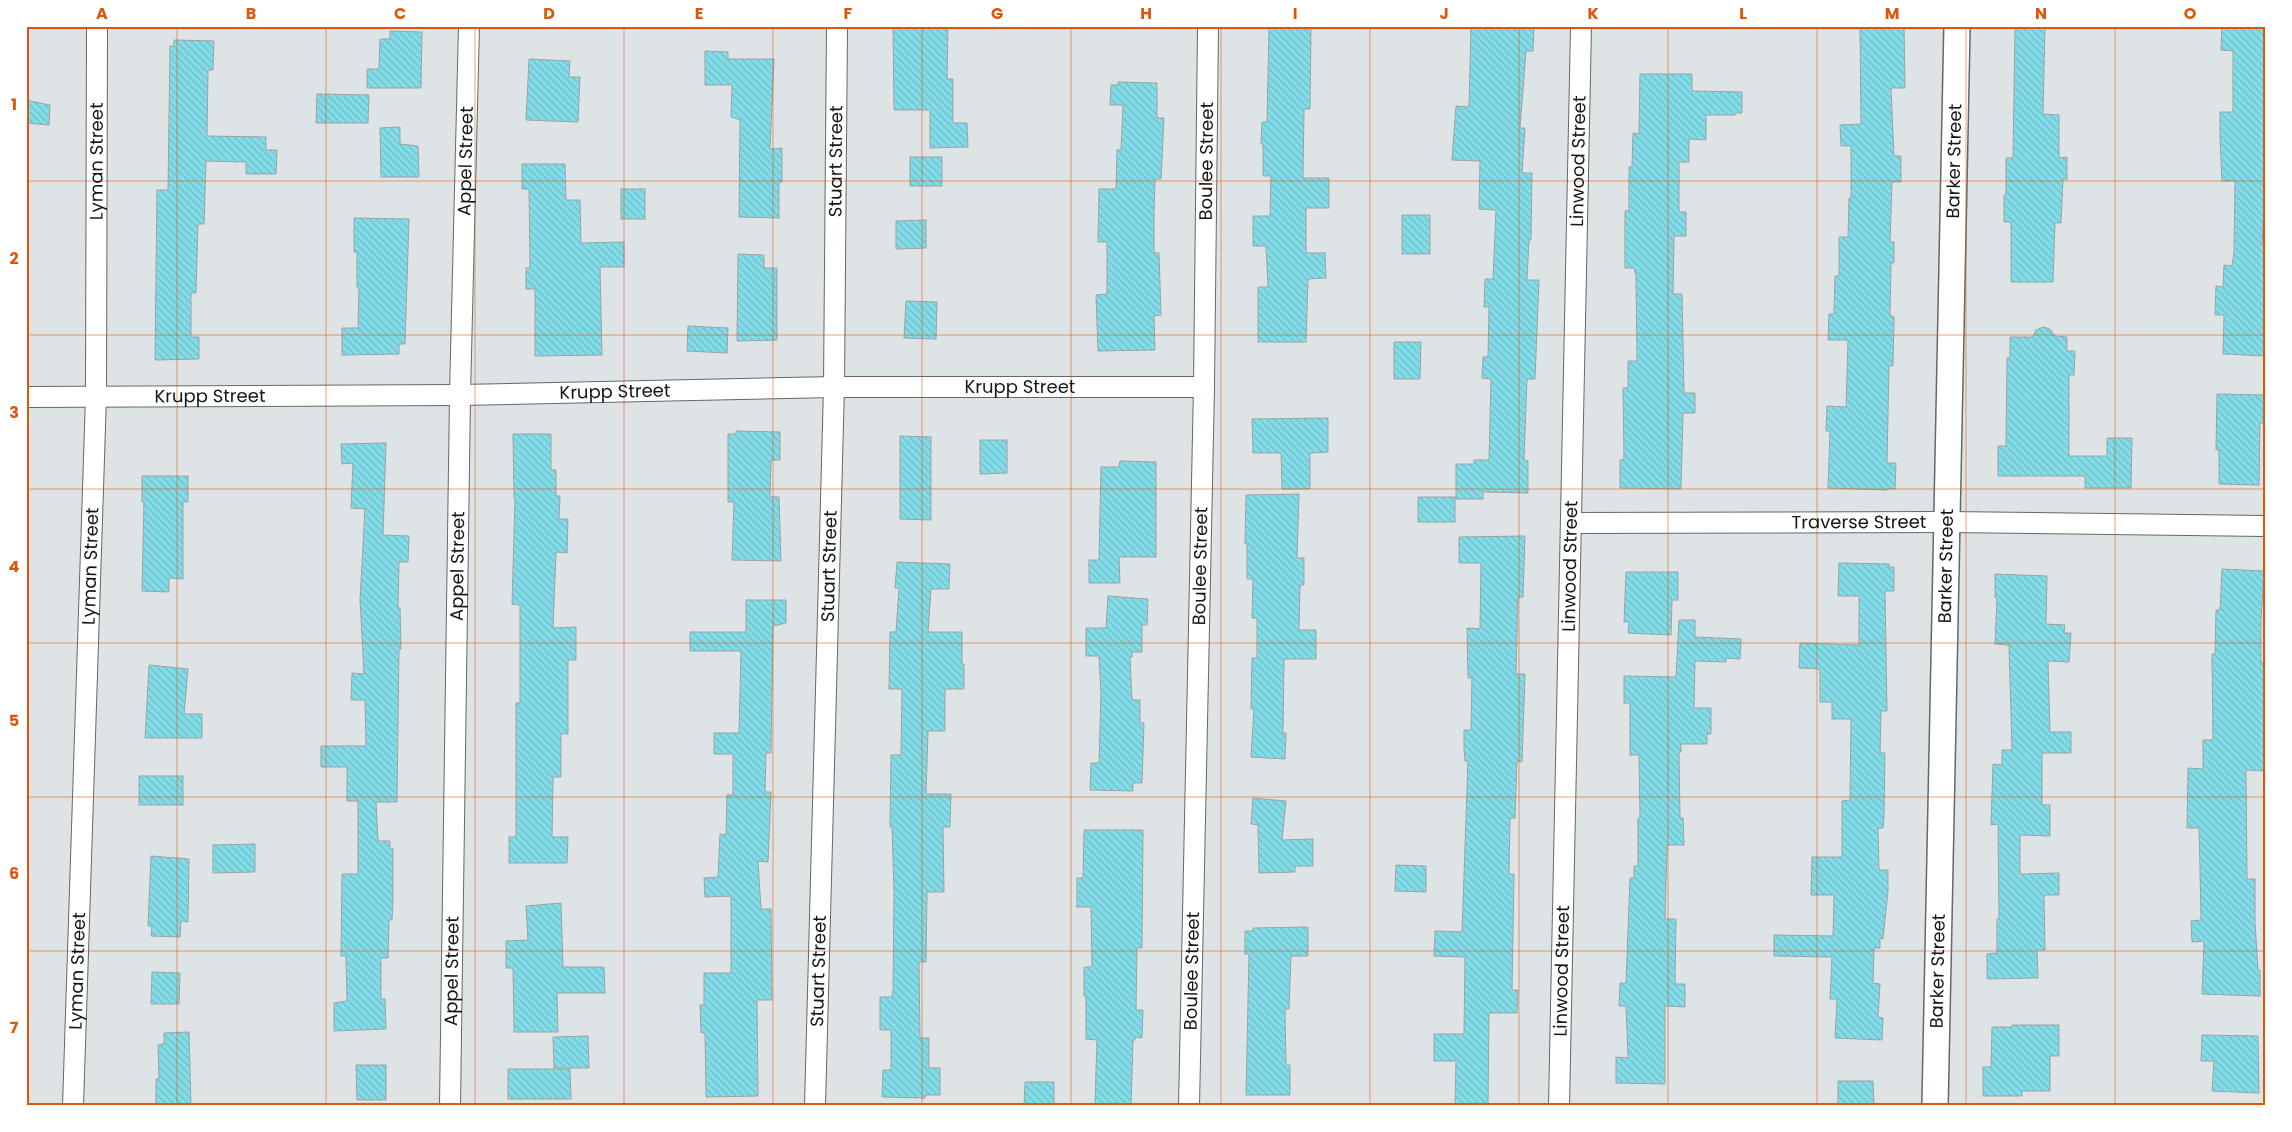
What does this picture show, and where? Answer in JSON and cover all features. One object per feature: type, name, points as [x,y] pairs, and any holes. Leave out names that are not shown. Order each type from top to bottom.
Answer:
[{"type":"street","name":"Lyman Street","points":[[73,1106],[96,396],[97,26]]},
{"type":"street","name":"Appel Street","points":[[450,1106],[460,395],[469,26]]},
{"type":"street","name":"Stuart Street","points":[[815,1106],[834,387],[837,26]]},
{"type":"street","name":"Boulee Street","points":[[1189,1106],[1204,387],[1208,26]]},
{"type":"street","name":"Linwood Street","points":[[1559,1106],[1581,26]]},
{"type":"street","name":"Barker Street","points":[[1935,1106],[1957,26]]},
{"type":"street","name":"Krupp Street","points":[[26,397],[460,395],[834,387],[1204,387]]},
{"type":"street","name":"Traverse Street","points":[[1571,522],[1947,522],[2266,526]]},
{"type":"building","points":[[893,26],[948,26],[947,79],[953,79],[953,123],[967,123],[968,147],[930,148],[930,110],[894,110]]},
{"type":"building","points":[[1471,26],[1534,26],[1533,51],[1526,51],[1520,128],[1525,128],[1522,173],[1532,173],[1531,240],[1529,240],[1527,280],[1539,280],[1535,379],[1527,379],[1524,460],[1528,461],[1528,493],[1483,492],[1483,499],[1456,499],[1456,464],[1474,464],[1474,460],[1489,460],[1491,379],[1482,378],[1483,357],[1488,357],[1489,307],[1484,307],[1485,279],[1493,279],[1496,210],[1479,209],[1480,161],[1452,160],[1456,106],[1469,107]]},
{"type":"building","points":[[1860,26],[1904,26],[1905,88],[1891,88],[1894,156],[1901,156],[1901,182],[1892,182],[1890,242],[1894,242],[1894,263],[1891,263],[1890,315],[1894,317],[1893,366],[1889,366],[1887,463],[1896,463],[1895,489],[1887,490],[1828,488],[1830,431],[1826,431],[1827,406],[1846,407],[1848,340],[1828,340],[1829,314],[1834,314],[1835,276],[1839,276],[1839,237],[1848,237],[1849,198],[1851,199],[1851,146],[1841,146],[1840,125],[1861,124]]},
{"type":"building","points":[[2015,26],[2045,26],[2043,114],[2059,115],[2059,158],[2067,157],[2067,179],[2063,179],[2061,223],[2055,223],[2053,282],[2011,282],[2011,222],[2004,222],[2004,195],[2006,195],[2006,158],[2013,158]]},
{"type":"building","points":[[2222,26],[2266,26],[2266,203],[2264,203],[2262,246],[2266,246],[2266,356],[2223,354],[2224,315],[2215,315],[2216,286],[2223,287],[2224,265],[2232,266],[2234,252],[2235,181],[2222,181],[2220,137],[2220,112],[2233,112],[2233,51],[2221,50]]},
{"type":"building","points":[[1269,28],[1311,29],[1310,109],[1304,109],[1303,178],[1329,178],[1329,208],[1306,208],[1306,253],[1325,253],[1326,278],[1308,279],[1306,342],[1258,342],[1258,287],[1268,287],[1266,246],[1253,246],[1253,216],[1270,216],[1271,176],[1263,176],[1263,144],[1261,144],[1262,122],[1267,122]]},
{"type":"building","points":[[390,31],[422,32],[421,88],[367,88],[367,69],[379,69],[380,39],[390,39]]},
{"type":"building","points":[[174,40],[214,41],[213,70],[208,70],[207,136],[266,137],[266,150],[277,150],[276,174],[246,174],[246,162],[206,161],[204,224],[198,224],[196,293],[191,293],[191,337],[199,337],[199,359],[155,360],[157,190],[168,190],[170,46],[174,46]]},
{"type":"building","points":[[705,51],[728,52],[728,59],[774,59],[770,149],[782,148],[782,182],[779,182],[779,218],[739,217],[740,120],[731,117],[732,85],[705,85]]},
{"type":"building","points":[[529,59],[570,61],[569,77],[580,77],[578,122],[526,120]]},
{"type":"building","points":[[1640,74],[1692,74],[1692,91],[1742,92],[1742,113],[1736,113],[1735,115],[1706,115],[1706,140],[1689,139],[1689,162],[1679,162],[1679,212],[1686,212],[1686,236],[1674,236],[1673,294],[1682,294],[1684,393],[1695,393],[1695,413],[1683,413],[1681,489],[1620,488],[1620,460],[1624,459],[1623,388],[1628,388],[1628,361],[1637,361],[1636,276],[1634,268],[1625,268],[1625,211],[1629,211],[1629,167],[1632,167],[1633,133],[1639,134]]},
{"type":"building","points":[[1118,82],[1157,83],[1157,118],[1164,118],[1161,179],[1155,179],[1154,253],[1159,253],[1161,315],[1154,316],[1155,350],[1098,351],[1096,295],[1107,294],[1107,242],[1098,242],[1099,189],[1116,189],[1117,150],[1121,150],[1123,105],[1110,105],[1111,85],[1118,85]]},
{"type":"building","points":[[317,94],[369,95],[368,123],[316,123]]},
{"type":"building","points":[[26,100],[50,105],[49,125],[26,123]]},
{"type":"building","points":[[400,127],[400,144],[418,146],[419,177],[381,177],[380,128]]},
{"type":"building","points":[[910,157],[942,157],[942,186],[910,186]]},
{"type":"building","points":[[522,164],[565,164],[566,200],[580,200],[581,243],[624,242],[624,267],[600,267],[602,355],[535,356],[535,289],[526,289],[526,268],[530,268],[529,189],[522,189]]},
{"type":"building","points":[[621,189],[645,189],[645,219],[621,219]]},
{"type":"building","points":[[1402,215],[1430,215],[1430,254],[1402,254]]},
{"type":"building","points":[[354,218],[409,219],[405,344],[399,344],[399,354],[342,355],[342,328],[358,328],[359,288],[357,288],[357,252],[354,252]]},
{"type":"building","points":[[926,220],[926,248],[896,249],[896,221]]},
{"type":"building","points":[[738,254],[764,255],[764,268],[777,268],[777,340],[737,341]]},
{"type":"building","points":[[906,301],[937,302],[936,339],[904,338]]},
{"type":"building","points":[[688,326],[728,328],[727,353],[687,351]]},
{"type":"building","points":[[2043,327],[2050,329],[2055,336],[2067,337],[2067,351],[2075,351],[2074,375],[2069,375],[2069,456],[2107,456],[2107,438],[2132,438],[2131,488],[2085,488],[2085,476],[1998,476],[1998,446],[2006,446],[2007,358],[2010,358],[2010,337],[2033,337],[2036,330]]},
{"type":"building","points":[[1394,342],[1421,342],[1420,379],[1394,379]]},
{"type":"building","points":[[2217,394],[2266,395],[2266,423],[2260,423],[2259,485],[2219,484],[2219,450],[2216,450]]},
{"type":"building","points":[[1328,418],[1328,452],[1310,453],[1310,489],[1282,489],[1281,453],[1253,453],[1252,419]]},
{"type":"building","points":[[736,431],[780,432],[780,460],[771,460],[770,497],[779,497],[781,561],[732,560],[734,502],[728,502],[728,434],[736,434]]},
{"type":"building","points":[[513,434],[551,434],[551,470],[556,470],[556,496],[560,496],[559,519],[568,519],[567,553],[556,552],[553,628],[576,627],[576,660],[568,660],[568,734],[561,734],[561,777],[553,777],[552,837],[568,837],[567,863],[509,863],[509,837],[516,837],[516,703],[520,703],[520,605],[512,604],[515,499]]},
{"type":"building","points":[[900,436],[931,437],[931,520],[900,519]]},
{"type":"building","points":[[980,440],[1007,440],[1007,473],[980,474]]},
{"type":"building","points":[[386,443],[383,535],[409,536],[408,562],[399,562],[398,608],[400,608],[401,649],[399,649],[397,802],[376,802],[378,841],[390,841],[390,849],[393,849],[393,903],[392,920],[389,920],[388,958],[381,958],[381,999],[385,999],[386,1029],[334,1031],[334,1003],[347,1001],[346,956],[341,956],[342,874],[358,874],[358,801],[347,801],[347,767],[321,767],[321,746],[366,746],[365,700],[351,700],[352,673],[364,674],[360,600],[365,509],[351,508],[353,463],[342,464],[341,444]]},
{"type":"building","points":[[1120,461],[1156,462],[1156,557],[1119,557],[1120,583],[1089,583],[1089,560],[1099,560],[1101,467],[1119,467]]},
{"type":"building","points":[[142,476],[188,476],[188,502],[183,502],[183,579],[169,578],[169,592],[142,591],[144,502],[142,502]]},
{"type":"building","points":[[1299,494],[1297,558],[1304,558],[1304,585],[1300,585],[1299,630],[1316,630],[1316,659],[1284,659],[1283,733],[1286,733],[1285,759],[1251,757],[1254,709],[1251,709],[1252,658],[1257,658],[1257,618],[1252,618],[1253,579],[1247,579],[1247,544],[1245,544],[1246,495]]},
{"type":"building","points":[[1418,497],[1455,497],[1455,522],[1418,522]]},
{"type":"building","points":[[1525,536],[1523,597],[1518,597],[1516,674],[1525,674],[1522,762],[1517,761],[1515,818],[1510,818],[1509,874],[1514,874],[1512,990],[1518,990],[1517,1013],[1489,1013],[1488,1106],[1455,1106],[1456,1061],[1434,1061],[1434,1034],[1464,1034],[1465,957],[1434,956],[1435,931],[1462,932],[1468,761],[1465,761],[1464,730],[1471,730],[1472,678],[1468,678],[1467,628],[1480,629],[1481,563],[1459,563],[1459,537]]},
{"type":"building","points":[[897,562],[950,564],[949,589],[931,589],[928,632],[962,632],[962,664],[964,664],[964,689],[945,689],[945,731],[928,731],[926,794],[951,794],[950,827],[943,827],[944,892],[927,892],[926,962],[919,962],[920,1038],[929,1038],[929,1068],[940,1068],[940,1095],[925,1095],[925,1098],[882,1097],[883,1070],[891,1070],[891,1030],[880,1030],[880,997],[892,997],[893,991],[894,892],[892,827],[890,827],[891,755],[901,755],[902,689],[889,689],[890,632],[896,632],[899,588],[895,588]]},
{"type":"building","points":[[1839,563],[1889,564],[1889,567],[1894,567],[1894,591],[1885,591],[1887,711],[1881,711],[1880,753],[1885,753],[1884,818],[1883,828],[1878,828],[1879,870],[1888,870],[1888,891],[1883,939],[1880,938],[1880,948],[1874,948],[1873,983],[1880,984],[1878,1017],[1883,1018],[1882,1040],[1835,1038],[1837,999],[1830,999],[1832,957],[1774,956],[1774,935],[1833,936],[1834,895],[1811,895],[1812,857],[1842,857],[1842,801],[1850,800],[1851,719],[1832,719],[1832,702],[1820,702],[1820,669],[1799,668],[1800,643],[1859,645],[1859,596],[1838,596]]},
{"type":"building","points":[[2222,569],[2264,571],[2261,663],[2264,663],[2266,697],[2266,771],[2246,770],[2247,879],[2255,879],[2255,922],[2258,970],[2260,970],[2260,996],[2202,994],[2204,941],[2192,942],[2191,921],[2201,920],[2200,869],[2199,828],[2187,828],[2188,768],[2203,769],[2203,740],[2213,740],[2212,654],[2215,654],[2216,610],[2220,610]]},
{"type":"building","points":[[1626,572],[1678,572],[1678,600],[1672,600],[1671,635],[1628,633],[1629,622],[1624,622]]},
{"type":"building","points":[[1995,574],[2047,576],[2046,624],[2065,625],[2064,633],[2071,633],[2069,662],[2048,661],[2050,732],[2071,732],[2071,753],[2042,753],[2042,805],[2050,805],[2050,836],[2020,835],[2020,874],[2059,873],[2059,895],[2044,895],[2045,950],[2037,950],[2038,978],[1987,979],[1987,954],[1997,953],[1997,919],[1999,919],[1998,824],[1991,825],[1993,764],[2002,765],[2002,750],[2012,750],[2009,645],[1995,644],[1997,598],[1995,598]]},
{"type":"building","points":[[1108,596],[1148,599],[1147,625],[1142,625],[1142,652],[1132,652],[1132,657],[1130,657],[1132,700],[1140,700],[1140,723],[1144,723],[1142,783],[1133,783],[1133,791],[1090,790],[1091,763],[1099,763],[1101,693],[1099,656],[1086,656],[1086,628],[1106,628]]},
{"type":"building","points":[[746,600],[786,600],[786,623],[773,626],[771,753],[766,753],[765,792],[771,792],[768,862],[758,861],[761,909],[771,909],[772,1000],[757,1000],[758,1096],[706,1097],[705,1033],[701,1033],[700,1005],[704,1005],[704,973],[731,973],[731,896],[705,897],[704,878],[718,877],[720,834],[726,835],[727,795],[733,795],[733,754],[714,754],[714,733],[739,733],[741,651],[690,651],[690,632],[746,632]]},
{"type":"building","points":[[1679,620],[1695,620],[1695,637],[1741,639],[1740,659],[1726,658],[1726,662],[1695,661],[1694,708],[1711,708],[1711,734],[1707,734],[1707,744],[1681,744],[1681,752],[1679,752],[1680,818],[1683,818],[1684,845],[1667,845],[1665,919],[1676,919],[1675,984],[1685,984],[1685,1007],[1665,1006],[1665,1084],[1616,1083],[1616,1057],[1628,1058],[1626,1006],[1619,1006],[1620,983],[1626,983],[1630,878],[1634,878],[1634,866],[1638,866],[1638,818],[1640,818],[1639,755],[1630,755],[1630,703],[1624,703],[1624,676],[1676,677]]},
{"type":"building","points":[[149,665],[188,669],[184,714],[202,714],[202,738],[145,738]]},
{"type":"building","points":[[139,776],[183,776],[183,805],[139,805]]},
{"type":"building","points":[[1253,798],[1286,801],[1282,840],[1313,839],[1313,866],[1295,866],[1295,872],[1259,873],[1258,825],[1251,824]]},
{"type":"building","points":[[1084,830],[1143,830],[1142,948],[1137,948],[1136,1010],[1143,1010],[1142,1038],[1135,1037],[1135,1040],[1133,1040],[1131,1106],[1095,1104],[1097,1040],[1086,1039],[1086,996],[1084,996],[1084,967],[1092,967],[1091,907],[1077,907],[1077,878],[1083,878]]},
{"type":"building","points":[[255,844],[255,872],[213,873],[213,845]]},
{"type":"building","points":[[151,856],[189,859],[188,922],[181,921],[180,937],[151,936],[152,926],[148,926]]},
{"type":"building","points":[[1396,865],[1426,866],[1426,892],[1395,891]]},
{"type":"building","points":[[561,903],[563,967],[604,967],[605,993],[557,993],[558,1032],[514,1032],[513,968],[506,968],[506,941],[528,940],[526,906]]},
{"type":"building","points":[[1308,927],[1308,956],[1291,956],[1289,1009],[1285,1009],[1286,1065],[1290,1065],[1290,1095],[1246,1095],[1249,954],[1245,954],[1245,931],[1253,931],[1253,928]]},
{"type":"building","points":[[152,972],[180,973],[179,1004],[151,1004]]},
{"type":"building","points":[[2012,1025],[2059,1025],[2059,1056],[2050,1056],[2050,1091],[2022,1091],[2022,1096],[1983,1096],[1983,1067],[1991,1067],[1992,1027],[2012,1027]]},
{"type":"building","points":[[189,1032],[191,1106],[156,1106],[156,1079],[159,1079],[158,1045],[164,1044],[164,1033]]},
{"type":"building","points":[[2202,1035],[2258,1036],[2259,1093],[2212,1091],[2214,1061],[2201,1061]]},
{"type":"building","points":[[588,1036],[589,1068],[554,1068],[553,1037]]},
{"type":"building","points":[[356,1065],[386,1065],[386,1100],[357,1100]]},
{"type":"building","points":[[508,1069],[570,1069],[571,1099],[508,1099]]},
{"type":"building","points":[[1838,1081],[1873,1081],[1874,1106],[1838,1106]]},
{"type":"building","points":[[1025,1082],[1054,1082],[1054,1106],[1024,1106]]}]
